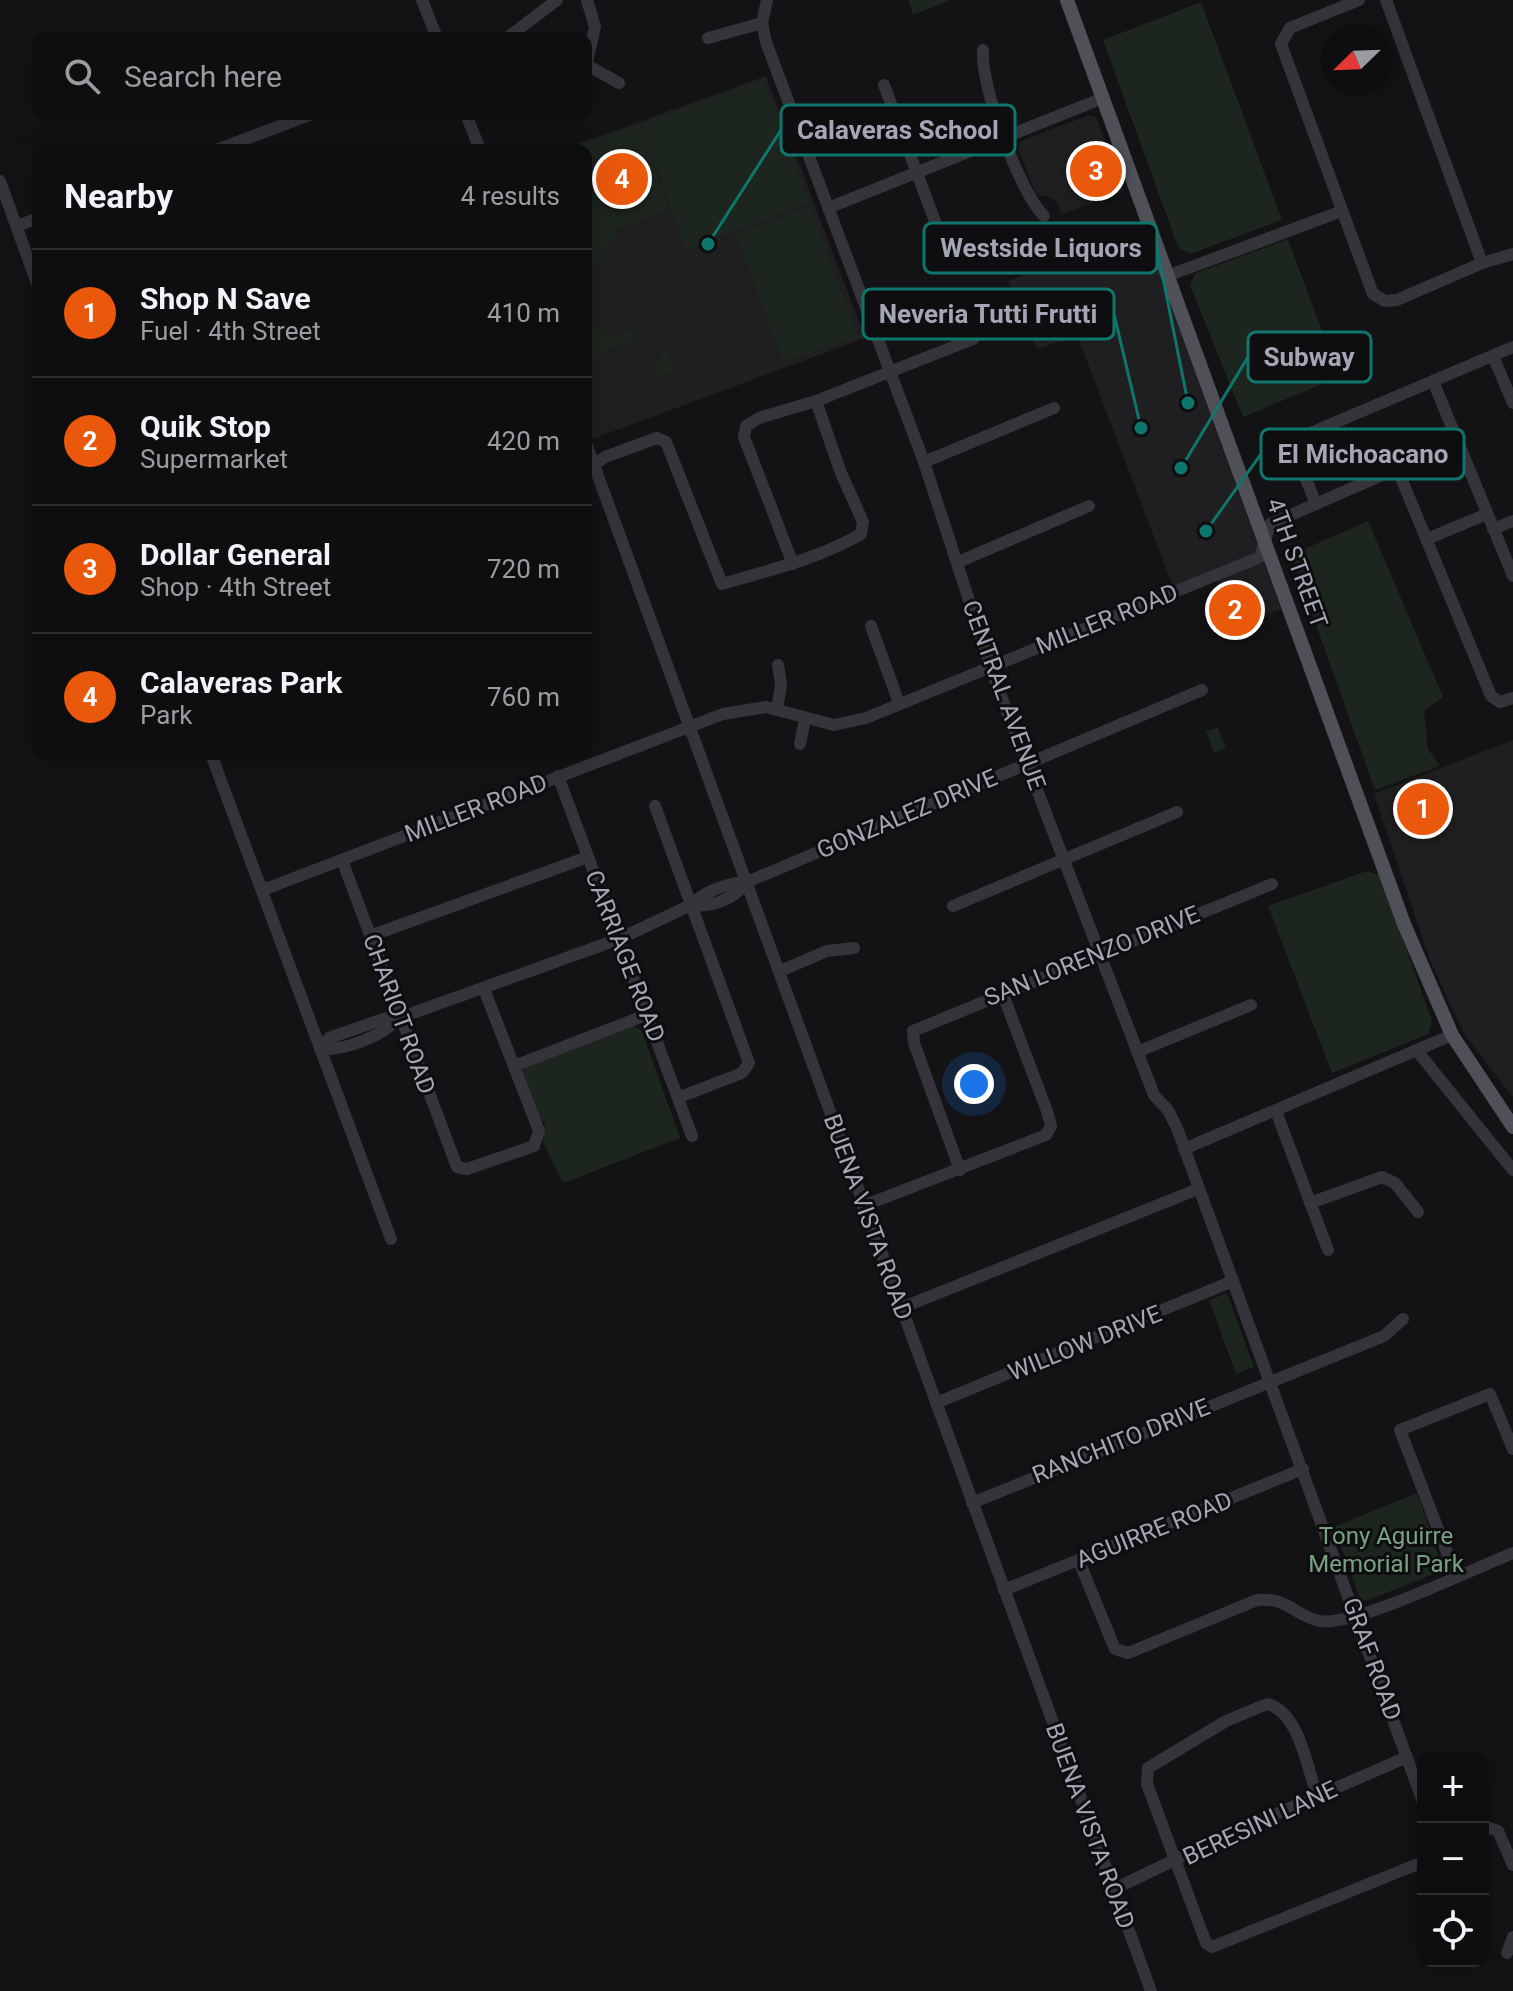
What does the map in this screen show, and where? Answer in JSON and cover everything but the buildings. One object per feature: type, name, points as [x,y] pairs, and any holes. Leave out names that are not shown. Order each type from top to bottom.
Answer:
[{"type":"main road","name":"4TH STREET","points":[[1067,0],[1400,912],[1452,1035],[1513,1127]]},
{"type":"street","points":[[422,0],[435,32]]},
{"type":"street","points":[[515,32],[557,0]]},
{"type":"street","points":[[587,0],[595,27],[592,40]]},
{"type":"street","name":"CENTRAL AVENUE","points":[[767,0],[762,23],[766,42],[924,462],[991,666],[1137,1052],[1154,1095],[1170,1113],[1271,1381]]},
{"type":"street","points":[[1359,0],[1299,23],[1285,33],[1283,52],[1368,284],[1379,299],[1397,300],[1482,263],[1513,254]]},
{"type":"street","points":[[1386,0],[1482,263]]},
{"type":"street","points":[[708,38],[762,23]]},
{"type":"street","points":[[983,50],[982,73],[1005,138],[1027,194],[1044,216]]},
{"type":"street","points":[[592,69],[619,83]]},
{"type":"street","points":[[884,85],[919,170],[948,256]]},
{"type":"street","points":[[828,208],[1103,98]]},
{"type":"street","points":[[232,144],[296,120]]},
{"type":"street","points":[[468,120],[478,144]]},
{"type":"street","points":[[0,181],[32,269]]},
{"type":"street","points":[[1167,276],[1342,211]]},
{"type":"street","points":[[17,226],[32,220]]},
{"type":"street","points":[[793,564],[744,437],[746,426],[759,418],[816,401],[973,339]]},
{"type":"street","points":[[1458,442],[1316,504],[1296,456],[1296,441],[1513,347]]},
{"type":"street","points":[[1493,356],[1513,403]]},
{"type":"street","points":[[1433,381],[1513,576]]},
{"type":"street","points":[[594,465],[605,457],[657,438],[666,442],[722,584],[793,564],[835,549],[861,534],[863,522],[841,473],[816,401]]},
{"type":"street","points":[[924,462],[1054,408]]},
{"type":"street","name":"BUENA VISTA ROAD","points":[[592,460],[1151,1991]]},
{"type":"street","points":[[1397,468],[1496,702],[1513,698]]},
{"type":"street","name":"MILLER ROAD","points":[[262,887],[268,888],[689,726],[741,710],[777,709],[805,720],[842,725],[1260,557],[1270,524],[1316,504]]},
{"type":"street","points":[[958,562],[1089,506]]},
{"type":"street","points":[[1427,539],[1487,514]]},
{"type":"street","points":[[1493,529],[1513,521]]},
{"type":"street","points":[[871,626],[899,703]]},
{"type":"street","points":[[777,709],[781,685],[778,665]]},
{"type":"street","name":"GONZALEZ DRIVE","points":[[320,1049],[333,1050],[390,1029],[399,1018],[619,939],[691,905],[700,896],[733,883],[747,882],[1202,690]]},
{"type":"street","points":[[800,744],[805,720]]},
{"type":"street","points":[[213,760],[391,1239]]},
{"type":"street","name":"CARRIAGE ROAD","points":[[558,776],[692,1136]]},
{"type":"street","points":[[655,806],[749,1063],[742,1073],[680,1097]]},
{"type":"street","points":[[953,906],[1177,812]]},
{"type":"street","points":[[370,936],[588,857]]},
{"type":"street","name":"CHARIOT ROAD","points":[[342,860],[457,1167],[467,1169],[534,1146],[539,1131],[514,1066]]},
{"type":"street","name":"SAN LORENZO DRIVE","points":[[960,1170],[914,1043],[913,1031],[1272,884]]},
{"type":"street","points":[[780,971],[837,948],[854,948]]},
{"type":"street","points":[[484,989],[514,1066],[646,1015]]},
{"type":"street","points":[[863,1206],[1046,1135],[1051,1126],[1002,992]]},
{"type":"street","points":[[1137,1052],[1251,1005]]},
{"type":"street","points":[[1184,1149],[1452,1035]]},
{"type":"street","points":[[1418,1052],[1513,1170]]},
{"type":"street","points":[[1276,1111],[1328,1250]]},
{"type":"street","points":[[1310,1203],[1382,1177],[1395,1183],[1418,1212]]},
{"type":"street","points":[[901,1308],[1198,1189]]},
{"type":"street","name":"WILLOW DRIVE","points":[[936,1403],[1233,1281]]},
{"type":"street","name":"RANCHITO DRIVE","points":[[972,1503],[1388,1334],[1403,1319]]},
{"type":"street","name":"GRAF ROAD","points":[[1271,1381],[1417,1785]]},
{"type":"street","points":[[1456,1576],[1400,1430],[1490,1394],[1513,1449]]},
{"type":"street","name":"AGUIRRE ROAD","points":[[1004,1590],[1303,1469]]},
{"type":"street","points":[[1079,1561],[1115,1649],[1121,1653],[1257,1600],[1273,1598],[1285,1602],[1321,1622],[1357,1616],[1513,1553]]},
{"type":"street","points":[[1317,1795],[1294,1730],[1278,1706],[1267,1704],[1226,1721],[1154,1761],[1145,1777],[1206,1943],[1212,1947],[1417,1864]]},
{"type":"street","name":"BERESINI LANE","points":[[1114,1889],[1212,1842],[1407,1757]]},
{"type":"street","points":[[1489,1828],[1498,1831],[1513,1865]]},
{"type":"street","points":[[1507,1953],[1513,1937]]},
{"type":"shaded area","points":[[766,76],[865,338],[593,439],[592,144],[578,144]]},
{"type":"shaded area","points":[[1089,115],[1096,117],[1124,192],[1061,214],[1057,203],[1050,197],[1036,195],[1018,148],[1021,141]]},
{"type":"shaded area","points":[[1143,229],[1281,609],[1233,629],[1216,579],[1176,595],[1077,335],[1037,349],[1008,281]]},
{"type":"shaded area","points":[[1513,740],[1513,1097],[1465,1035],[1431,963],[1374,794]]},
{"type":"green space","points":[[908,0],[951,0],[913,15]]},
{"type":"green space","points":[[1201,2],[1282,220],[1190,254],[1178,247],[1103,40]]},
{"type":"green space","points":[[764,79],[809,203],[686,249],[640,124]]},
{"type":"green space","points":[[639,125],[669,209],[619,228],[599,263],[592,266],[592,144],[584,144]]},
{"type":"green space","points":[[810,207],[858,337],[783,362],[736,234]]},
{"type":"green space","points":[[1288,239],[1339,377],[1243,417],[1190,285],[1196,273]]},
{"type":"green space","points":[[605,325],[611,338],[631,330],[637,340],[592,357],[592,330]]},
{"type":"green space","points":[[665,346],[675,370],[656,380],[654,371]]},
{"type":"green space","points":[[1368,521],[1443,697],[1424,711],[1428,749],[1440,766],[1375,790],[1291,555]]},
{"type":"green space","points":[[1218,728],[1226,748],[1214,753],[1206,731]]},
{"type":"green space","points":[[1367,871],[1380,875],[1432,1021],[1428,1034],[1332,1073],[1268,906]]},
{"type":"green space","points":[[633,1025],[642,1031],[680,1138],[563,1183],[543,1142],[545,1124],[532,1108],[517,1068]]},
{"type":"green space","points":[[1227,1293],[1254,1367],[1236,1374],[1209,1300]]},
{"type":"green space","name":"Tony Aguirre Memorial Park","points":[[1417,1493],[1442,1566],[1439,1572],[1366,1601],[1360,1599],[1334,1527]]},
{"type":"place","name":"Dollar General","points":[[1096,171]]},
{"type":"place","name":"Calaveras Park","points":[[622,179]]},
{"type":"place","name":"Calaveras School","points":[[708,244]]},
{"type":"place","name":"Westside Liquors","points":[[1188,403]]},
{"type":"place","name":"Neveria Tutti Frutti","points":[[1141,428]]},
{"type":"place","name":"Subway","points":[[1181,468]]},
{"type":"place","name":"El Michoacano","points":[[1206,531]]},
{"type":"place","name":"Quik Stop","points":[[1235,610]]},
{"type":"place","name":"Shop N Save","points":[[1423,809]]}]
